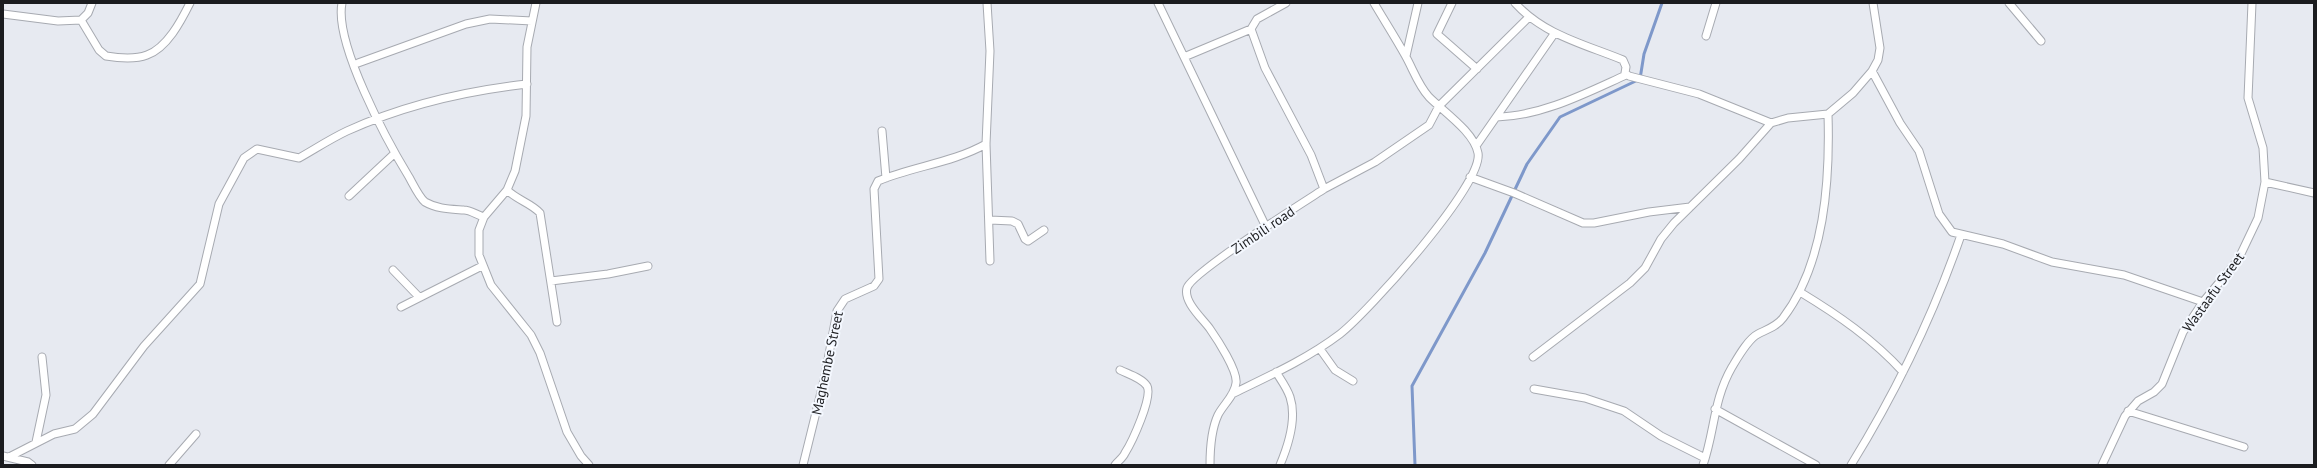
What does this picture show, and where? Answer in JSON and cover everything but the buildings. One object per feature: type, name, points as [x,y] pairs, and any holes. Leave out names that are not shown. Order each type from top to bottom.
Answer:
[{"type":"street","points":[[3,14],[58,21],[81,20],[88,14],[92,3]]},
{"type":"street","points":[[81,20],[99,50],[106,56],[131,57],[147,55],[178,29],[190,3]]},
{"type":"street","points":[[342,3],[341,11],[343,27],[347,42],[376,119],[424,201],[450,210],[465,210],[484,217]]},
{"type":"street","points":[[536,3],[526,63],[526,116],[515,171],[507,190],[484,217],[479,230],[479,256],[491,285],[531,335],[540,353],[567,432],[581,456],[589,465]]},
{"type":"street","points":[[987,3],[990,51],[986,144],[990,220],[990,261]]},
{"type":"street","points":[[1158,3],[1266,227]]},
{"type":"street","points":[[1184,57],[1251,29],[1257,19],[1286,3]]},
{"type":"street","points":[[1232,394],[1320,349],[1342,333],[1395,279],[1437,227],[1477,164],[1479,154],[1476,146],[1452,116],[1439,106],[1420,84],[1406,56],[1374,3]]},
{"type":"street","points":[[1406,56],[1418,3]]},
{"type":"street","points":[[1452,3],[1437,34],[1477,70]]},
{"type":"street","points":[[1515,3],[1528,18],[1554,34],[1623,60],[1626,67],[1626,75]]},
{"type":"street","points":[[1706,36],[1716,3]]},
{"type":"street","points":[[1533,357],[1630,283],[1645,268],[1661,239],[1738,159],[1770,123],[1788,118],[1828,114],[1853,93],[1872,71],[1878,60],[1880,48],[1873,3]]},
{"type":"street","points":[[2009,3],[2041,41]]},
{"type":"street","name":"Wastaafu Street","points":[[2102,465],[2128,411],[2138,401],[2154,392],[2162,384],[2183,332],[2203,302],[2238,260],[2258,218],[2265,182],[2263,148],[2248,98],[2252,3]]},
{"type":"street","name":"Zimbili road","points":[[1210,465],[1212,433],[1218,415],[1232,394],[1236,384],[1235,374],[1217,339],[1188,299],[1187,288],[1192,280],[1266,227],[1324,189],[1374,162],[1429,125],[1439,106],[1528,18]]},
{"type":"street","points":[[358,63],[466,24],[490,19],[532,21]]},
{"type":"street","points":[[1251,29],[1265,68],[1311,155],[1324,189]]},
{"type":"street","points":[[1476,146],[1554,34]]},
{"type":"street","points":[[1872,71],[1900,123],[1922,156],[1939,214],[1952,232],[2003,244],[2052,262],[2124,274],[2203,302]]},
{"type":"street","points":[[1497,117],[1527,113],[1559,103],[1626,75],[1699,94],[1770,123]]},
{"type":"street","points":[[6,456],[54,434],[75,430],[93,414],[144,346],[200,284],[219,204],[244,158],[257,149],[299,158],[346,132],[376,119],[454,95],[527,84]]},
{"type":"street","points":[[1534,389],[1585,398],[1624,411],[1704,462],[1715,409],[1723,386],[1746,348],[1758,334],[1773,327],[1782,319],[1800,292],[1807,274],[1824,213],[1828,165],[1828,114]]},
{"type":"street","points":[[882,131],[886,178],[968,154],[986,144]]},
{"type":"street","points":[[349,196],[395,153]]},
{"type":"street","points":[[1470,177],[1514,193],[1583,223],[1690,208]]},
{"type":"street","name":"Maghembe Street","points":[[803,465],[825,376],[837,311],[845,299],[874,286],[879,279],[874,189],[878,181],[886,178]]},
{"type":"street","points":[[2265,182],[2314,193]]},
{"type":"street","points":[[507,190],[515,198],[536,209],[540,213],[557,322]]},
{"type":"street","points":[[990,220],[1012,221],[1018,224],[1025,239],[1028,241],[1044,230]]},
{"type":"street","points":[[1851,465],[1875,427],[1903,372],[1942,289],[1961,235]]},
{"type":"street","points":[[401,307],[482,266]]},
{"type":"street","points":[[551,281],[608,274],[648,266]]},
{"type":"street","points":[[393,270],[419,297]]},
{"type":"street","points":[[1800,292],[1855,328],[1883,350],[1903,372]]},
{"type":"street","points":[[1320,349],[1335,370],[1353,381]]},
{"type":"street","points":[[36,442],[46,395],[42,357]]},
{"type":"street","points":[[1115,465],[1125,454],[1137,429],[1148,394],[1147,386],[1141,380],[1120,370]]},
{"type":"street","points":[[1276,372],[1290,397],[1293,409],[1288,438],[1280,465]]},
{"type":"street","points":[[1715,409],[1816,465]]},
{"type":"street","points":[[2128,411],[2244,447]]},
{"type":"street","points":[[169,465],[196,434]]},
{"type":"street","points":[[6,456],[28,462],[32,465]]},
{"type":"waterway","points":[[1415,465],[1412,386],[1485,253],[1527,164],[1560,117],[1640,79],[1644,54],[1662,3]]}]
